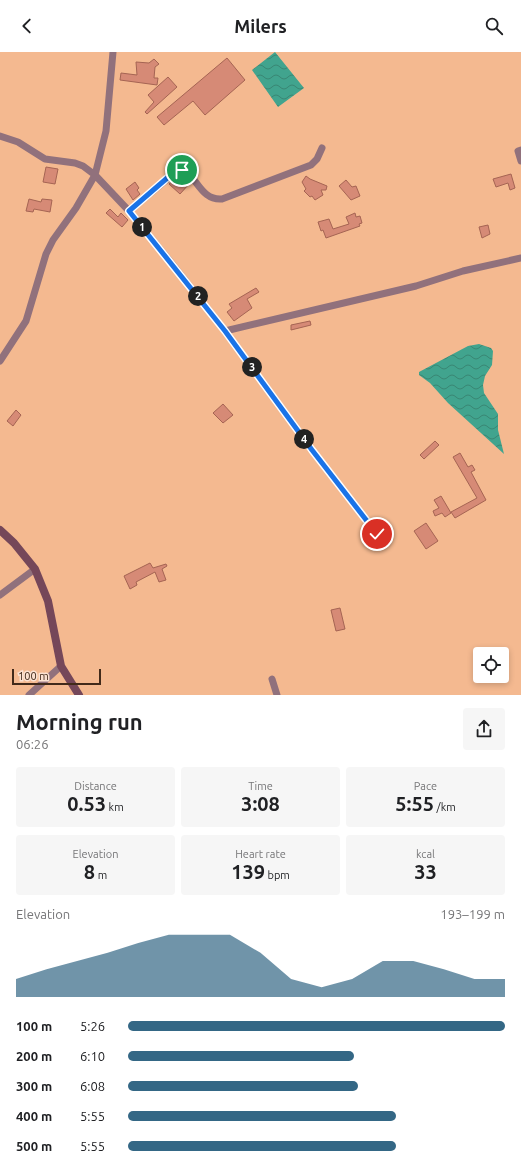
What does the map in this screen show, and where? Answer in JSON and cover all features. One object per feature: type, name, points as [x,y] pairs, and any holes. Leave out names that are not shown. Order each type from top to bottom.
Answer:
[{"type":"street","points":[[0,361],[26,322],[40,267],[53,240],[73,213],[95,175],[106,131],[113,52]]},
{"type":"street","points":[[0,136],[18,142],[44,159],[75,163],[83,166],[95,175],[129,211],[225,331],[312,450],[377,534]]},
{"type":"street","points":[[129,211],[178,170],[186,172],[206,195],[214,200],[222,199],[311,165],[317,159],[322,148]]},
{"type":"street","points":[[521,150],[518,151],[521,161]]},
{"type":"street","points":[[225,331],[416,286],[463,271],[521,258]]},
{"type":"street","points":[[0,530],[14,543],[35,569],[48,601],[61,666],[79,695]]},
{"type":"street","points":[[0,595],[35,569]]},
{"type":"street","points":[[29,695],[61,666]]},
{"type":"street","points":[[272,680],[277,695]]},
{"type":"water","points":[[275,52],[304,88],[278,107],[252,70]]},
{"type":"water","points":[[479,344],[491,348],[493,351],[492,365],[485,376],[483,385],[484,393],[498,414],[498,430],[504,454],[448,403],[430,383],[419,375],[419,372],[468,346]]},
{"type":"building","points":[[227,58],[245,80],[205,115],[193,101],[164,125],[157,117]]},
{"type":"building","points":[[154,59],[159,64],[155,67],[154,78],[158,78],[157,85],[120,80],[121,73],[137,75],[136,62],[149,63]]},
{"type":"building","points":[[168,77],[177,87],[147,114],[145,112],[154,102],[148,95]]},
{"type":"building","points":[[46,167],[58,169],[55,184],[43,182]]},
{"type":"building","points":[[511,174],[515,188],[510,190],[508,183],[496,187],[493,179]]},
{"type":"building","points":[[179,175],[189,184],[180,194],[169,184]]},
{"type":"building","points":[[306,176],[327,186],[326,190],[321,190],[323,195],[315,200],[304,191],[306,189],[302,182]]},
{"type":"building","points":[[346,180],[352,187],[356,186],[360,196],[351,200],[339,186]]},
{"type":"building","points":[[135,182],[139,188],[137,190],[140,194],[133,200],[126,189]]},
{"type":"building","points":[[29,199],[41,202],[42,199],[52,200],[50,212],[34,209],[33,212],[26,211]]},
{"type":"building","points":[[110,209],[118,217],[121,213],[128,220],[122,227],[106,213]]},
{"type":"building","points":[[355,213],[356,217],[360,216],[362,223],[359,224],[360,226],[326,238],[323,230],[321,231],[318,222],[329,219],[333,229],[349,224],[346,217]]},
{"type":"building","points":[[488,225],[490,234],[482,238],[479,227]]},
{"type":"building","points":[[256,288],[259,292],[247,299],[252,308],[234,321],[227,312],[232,308],[229,304]]},
{"type":"building","points":[[310,321],[311,325],[291,330],[291,325]]},
{"type":"building","points":[[223,404],[233,415],[223,423],[213,413]]},
{"type":"building","points":[[16,410],[21,415],[13,426],[7,421]]},
{"type":"building","points":[[435,441],[439,445],[424,459],[420,455]]},
{"type":"building","points":[[460,453],[468,467],[472,465],[475,470],[471,472],[486,500],[455,518],[451,512],[477,498],[453,457]]},
{"type":"building","points":[[441,496],[451,513],[445,517],[442,513],[435,516],[433,511],[439,508],[434,500]]},
{"type":"building","points":[[426,523],[438,541],[426,549],[414,531]]},
{"type":"building","points":[[150,563],[153,568],[166,564],[167,566],[162,569],[166,580],[159,582],[155,572],[136,582],[137,585],[130,589],[124,576]]},
{"type":"building","points":[[340,608],[345,629],[336,631],[331,610]]},
{"type":"route","points":[[182,170],[178,170],[173,173],[129,211],[170,260],[225,331],[312,450],[377,534]]}]
